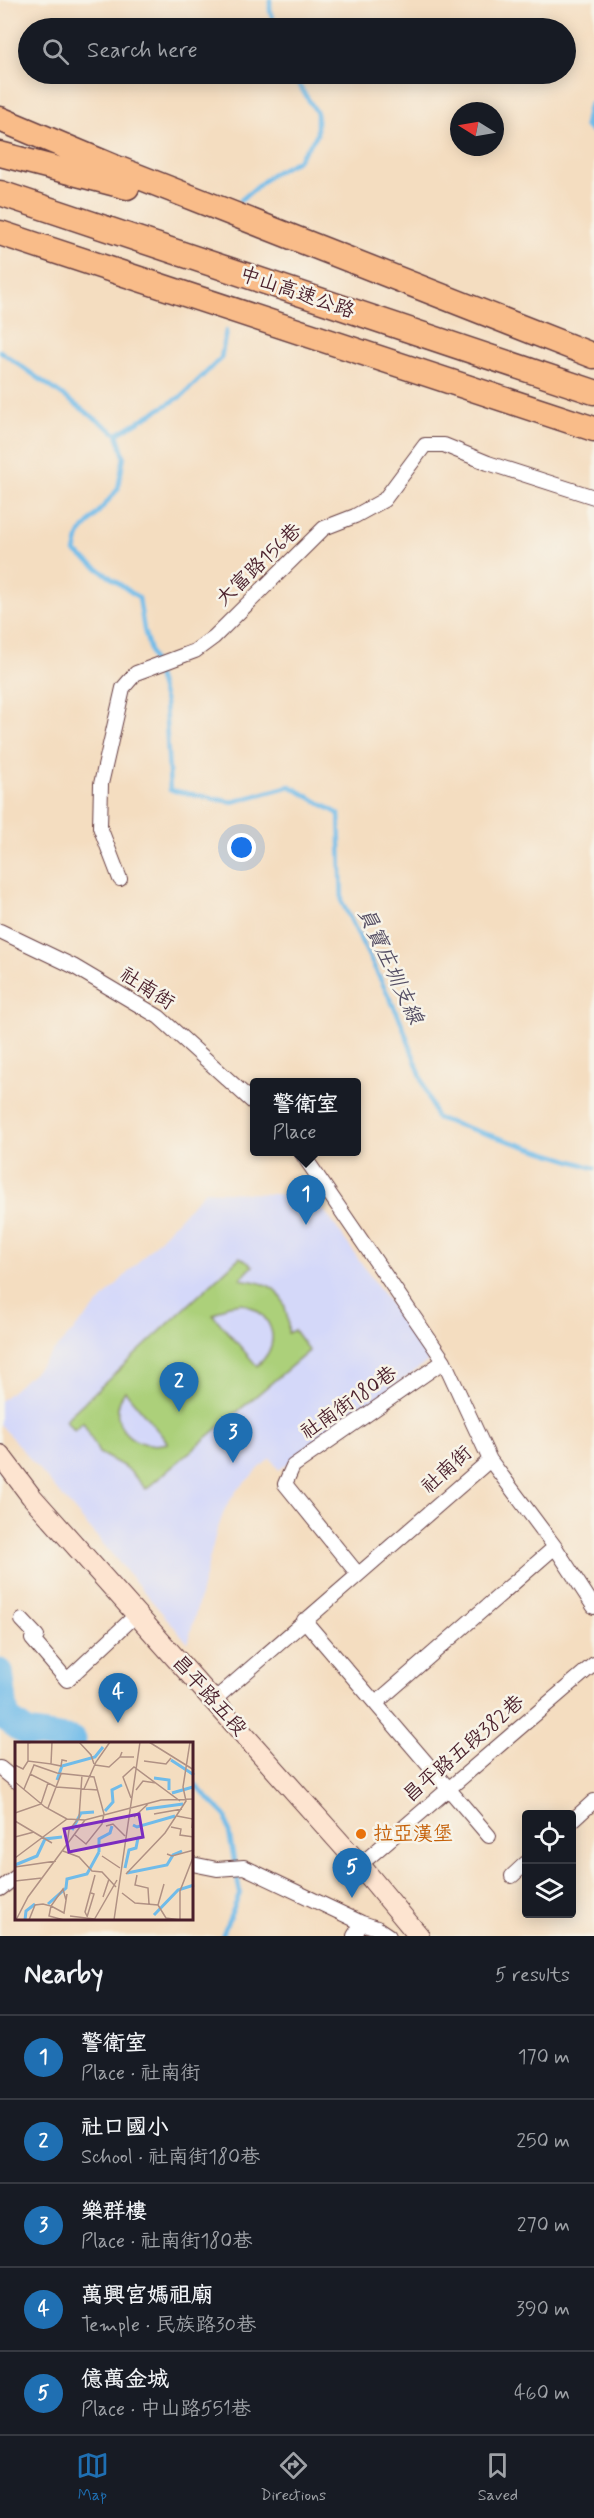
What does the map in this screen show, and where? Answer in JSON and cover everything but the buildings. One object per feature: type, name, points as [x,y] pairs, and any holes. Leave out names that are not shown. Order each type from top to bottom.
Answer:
[{"type":"highway","points":[[5,122],[594,356]]},
{"type":"highway","points":[[0,154],[94,177],[253,222]]},
{"type":"highway","name":"中山高速公路","points":[[0,193],[594,392]]},
{"type":"highway","name":"中山高速公路","points":[[0,233],[594,429]]},
{"type":"street","name":"大富路156巷","points":[[120,879],[100,827],[101,784],[123,688],[136,673],[195,651],[214,637],[324,528],[355,516],[384,500],[425,445],[444,445],[489,463],[594,497]]},
{"type":"street","name":"社南街","points":[[0,931],[73,966],[159,1017],[250,1099]]},
{"type":"street","name":"社南街","points":[[213,1701],[357,1573],[490,1460],[444,1361],[304,1156]]},
{"type":"street","name":"社南街180巷","points":[[357,1573],[285,1484],[293,1466],[444,1361]]},
{"type":"street","name":"昌平路五段","points":[[0,1455],[31,1496],[360,1865],[419,1936]]},
{"type":"street","points":[[490,1460],[555,1547],[594,1607]]},
{"type":"street","points":[[376,1703],[555,1547]]},
{"type":"street","points":[[22,1620],[37,1636],[32,1639],[67,1680],[136,1615]]},
{"type":"street","points":[[304,1620],[489,1836]]},
{"type":"street","name":"昌平路五段382巷","points":[[360,1865],[594,1664]]},
{"type":"street","points":[[0,1768],[15,1780]]},
{"type":"street","points":[[576,1817],[594,1800]]},
{"type":"street","points":[[194,1864],[218,1869],[244,1867],[362,1923],[378,1928],[389,1936]]},
{"type":"street","points":[[512,1876],[525,1864]]},
{"type":"street","points":[[0,1889],[15,1878]]},
{"type":"street","points":[[354,1936],[362,1923]]},
{"type":"shaded area","points":[[205,1191],[314,1196],[430,1360],[279,1470],[270,1458],[236,1491],[225,1509],[216,1533],[188,1643],[0,1424],[0,1401],[35,1371]]},
{"type":"green space","points":[[240,1257],[253,1266],[240,1279],[269,1286],[279,1294],[288,1320],[288,1333],[294,1330],[309,1351],[146,1489],[127,1468],[99,1453],[83,1422],[74,1430],[65,1420]],"holes":[[[242,1303],[261,1314],[271,1330],[270,1348],[257,1366],[213,1315],[228,1305]],[[125,1391],[168,1443],[155,1445],[144,1443],[126,1433],[120,1424],[118,1414],[119,1403]]]},
{"type":"waterway","points":[[270,0],[272,18]]},
{"type":"waterway","points":[[241,200],[272,174],[297,161],[317,135],[317,113],[298,84]]},
{"type":"waterway","points":[[594,109],[591,124],[594,126]]},
{"type":"waterway","points":[[117,434],[182,396],[221,358],[226,331]]},
{"type":"waterway","name":"員寶庄圳支線","points":[[0,351],[117,434],[124,456],[118,489],[79,535],[75,552],[139,598],[144,630],[165,703],[170,790],[232,802],[290,786],[339,814],[342,902],[400,1019],[436,1118],[594,1168]]},
{"type":"waterway","points":[[0,1672],[6,1718],[27,1733],[73,1740]]},
{"type":"waterway","points":[[194,1784],[226,1816],[240,1893],[222,1936]]},
{"type":"place","name":"警衛室","points":[[306,1225]]},
{"type":"place","name":"社口國小","points":[[179,1412]]},
{"type":"place","name":"樂群樓","points":[[233,1463]]},
{"type":"place","name":"萬興宮媽祖廟","points":[[118,1723]]},
{"type":"place","name":"拉亞漢堡","points":[[361,1834]]},
{"type":"place","name":"億萬金城","points":[[352,1898]]}]
